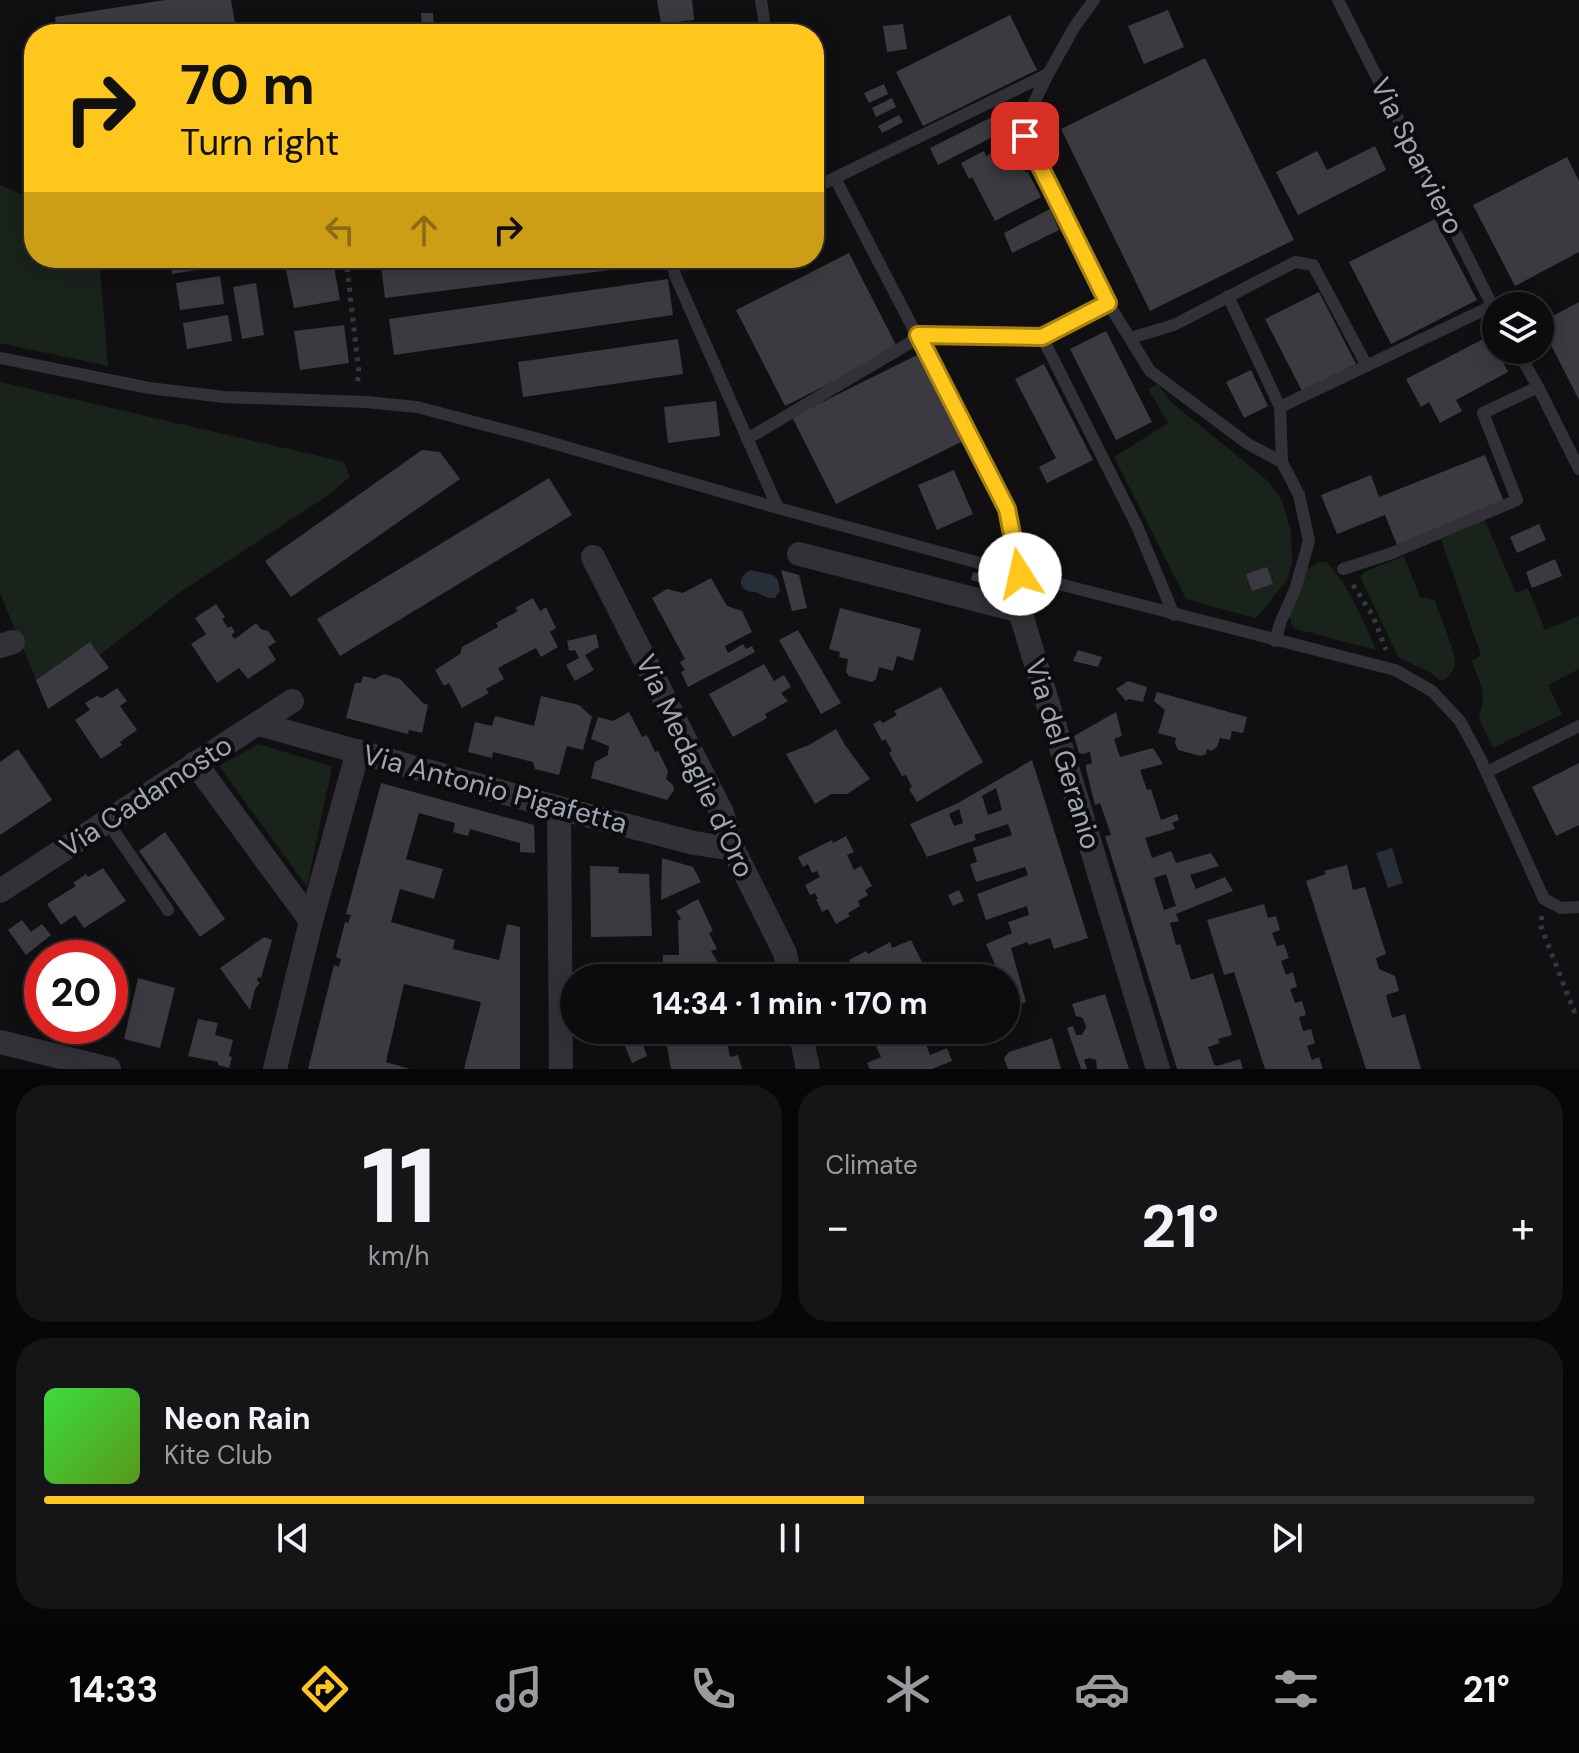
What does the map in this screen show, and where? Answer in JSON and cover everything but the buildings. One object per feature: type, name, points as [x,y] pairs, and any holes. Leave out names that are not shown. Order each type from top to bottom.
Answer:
[{"type":"street","name":"Via del Geranio","points":[[799,554],[1020,611],[1158,1069]]},
{"type":"street","name":"Via Medaglie d'Oro","points":[[593,557],[722,813],[733,849],[785,953],[787,964]]},
{"type":"street","name":"Via Cadamosto","points":[[0,891],[292,701]]},
{"type":"street","name":"Via Antonio Pigafetta","points":[[259,724],[559,808],[694,843],[733,849]]},
{"type":"street","points":[[275,1069],[311,921],[358,751]]},
{"type":"street","points":[[195,763],[311,921]]},
{"type":"street","points":[[559,808],[561,1069]]},
{"type":"street","points":[[0,1042],[109,1069]]},
{"type":"street","points":[[803,1044],[808,1069]]},
{"type":"lane","points":[[761,0],[765,24]]},
{"type":"lane","points":[[1094,0],[1075,26],[1048,74],[1028,115],[1025,136],[1108,303],[1150,371],[1248,444],[1282,462]]},
{"type":"lane","name":"Via Sparviero","points":[[1338,0],[1485,292]]},
{"type":"lane","points":[[824,183],[1048,74]]},
{"type":"lane","points":[[835,178],[1007,509],[1020,574]]},
{"type":"lane","points":[[1130,338],[1174,325],[1295,262],[1313,265],[1367,366]]},
{"type":"lane","points":[[674,268],[778,508]]},
{"type":"lane","points":[[1228,296],[1280,407],[1282,462],[1299,495],[1309,541],[1295,590],[1275,641]]},
{"type":"lane","points":[[747,439],[908,344],[918,335],[1042,337],[1108,303]]},
{"type":"lane","points":[[1280,407],[1482,314]]},
{"type":"lane","points":[[1042,337],[1137,526],[1174,615]]},
{"type":"lane","points":[[0,358],[149,388],[224,397],[417,407],[1020,574],[1395,670],[1432,691],[1460,721],[1487,772],[1544,899],[1561,908],[1579,907]]},
{"type":"lane","points":[[1525,364],[1579,469]]},
{"type":"lane","points":[[1343,569],[1392,553],[1517,500],[1483,413],[1538,387]]},
{"type":"lane","points":[[1487,772],[1579,726]]},
{"type":"lane","points":[[107,821],[168,910]]},
{"type":"path","points":[[1343,569],[1373,616],[1395,670]]},
{"type":"path","points":[[1544,899],[1540,924],[1574,1011],[1579,1009]]},
{"type":"shaded area","points":[[0,185],[24,196],[24,268],[100,268],[108,366],[0,343]]},
{"type":"shaded area","points":[[0,382],[344,462],[350,477],[324,498],[179,593],[100,655],[90,642],[36,680],[0,593]]},
{"type":"shaded area","points":[[1158,384],[1170,401],[1268,481],[1282,500],[1291,532],[1292,563],[1287,580],[1255,618],[1186,599],[1114,457],[1168,423],[1148,389]]},
{"type":"shaded area","points":[[1485,520],[1516,593],[1528,588],[1545,630],[1579,616],[1579,669],[1548,685],[1562,714],[1493,748],[1479,718],[1482,689],[1472,661],[1481,655],[1441,539]]},
{"type":"shaded area","points":[[1404,556],[1420,597],[1435,600],[1452,649],[1454,669],[1441,681],[1398,657],[1360,576]]},
{"type":"shaded area","points":[[1318,562],[1326,562],[1340,579],[1376,650],[1296,629],[1291,624],[1289,614],[1306,570]]},
{"type":"shaded area","points":[[750,570],[773,575],[778,580],[780,591],[775,598],[744,589],[742,578]]},
{"type":"shaded area","points":[[258,744],[332,766],[307,887],[219,766]]},
{"type":"shaded area","points":[[1392,848],[1403,883],[1388,888],[1376,853]]},
{"type":"route","points":[[1020,574],[1007,509],[918,335],[1042,337],[1108,303],[1025,136]]}]
